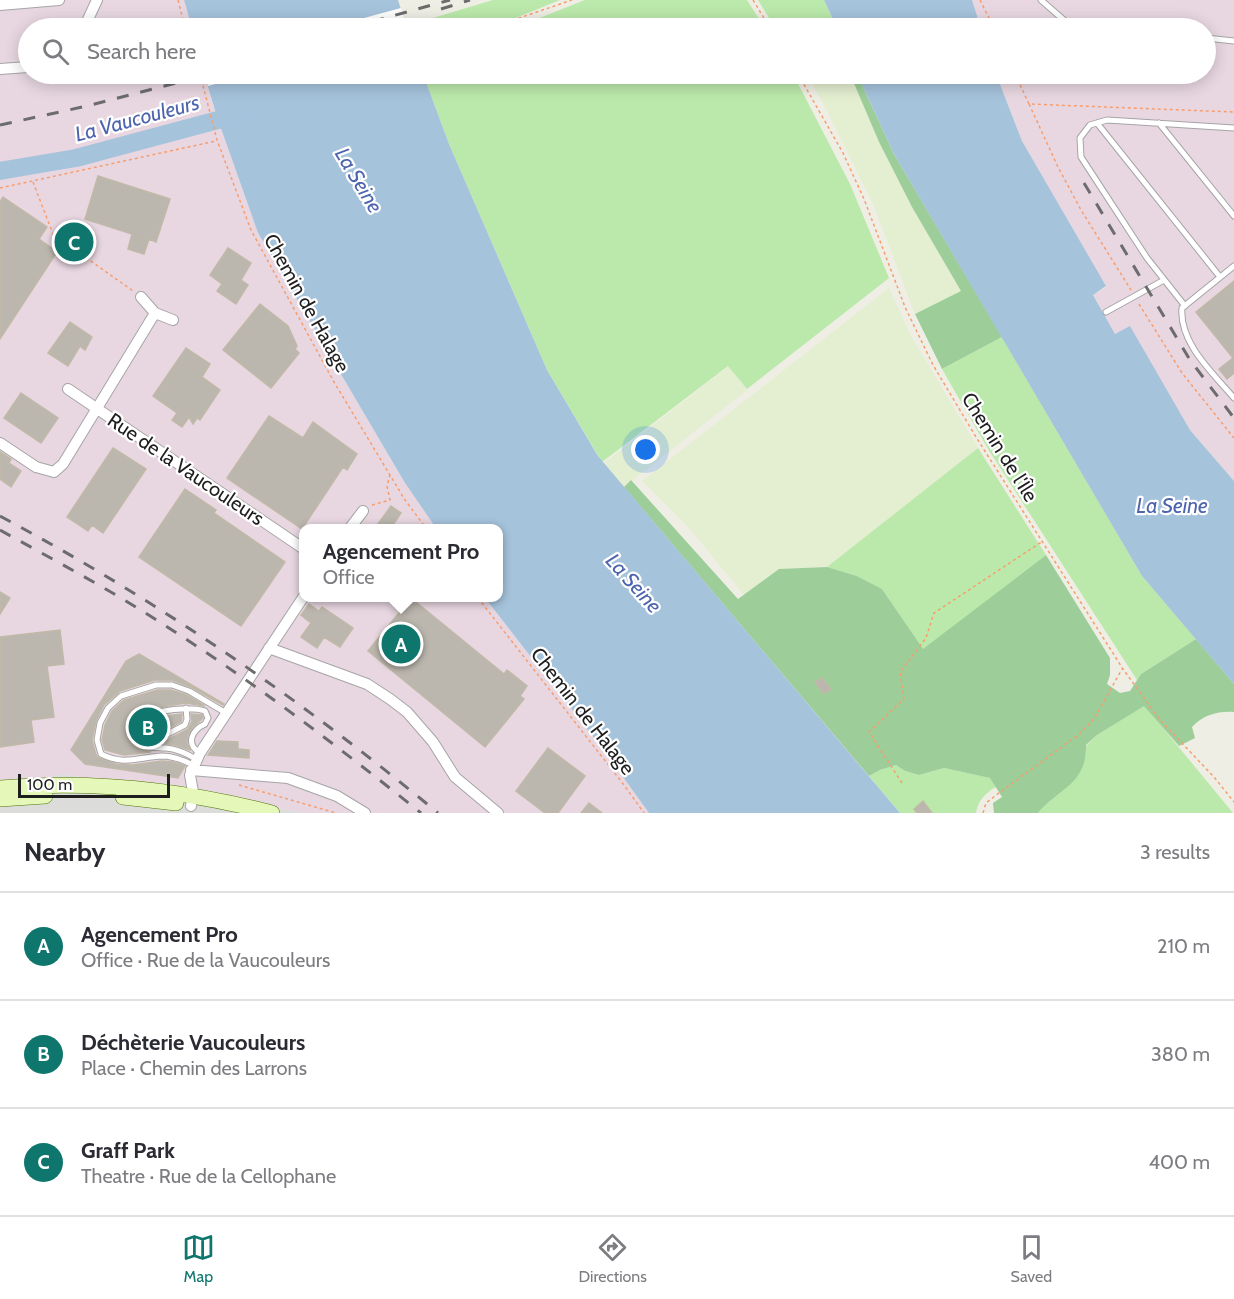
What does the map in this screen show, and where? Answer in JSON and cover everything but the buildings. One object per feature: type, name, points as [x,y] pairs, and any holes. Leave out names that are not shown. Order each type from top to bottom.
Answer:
[{"type":"main road","points":[[0,788],[112,786],[272,813]]},
{"type":"main road","points":[[0,799],[87,795],[186,800],[229,813]]},
{"type":"street","points":[[0,5],[59,0]]},
{"type":"street","points":[[89,18],[97,0]]},
{"type":"street","points":[[0,69],[18,68]]},
{"type":"street","points":[[141,297],[155,313],[173,320]]},
{"type":"street","points":[[0,443],[36,467],[54,472],[63,464],[155,313]]},
{"type":"street","name":"Rue de la Vaucouleurs","points":[[68,389],[299,546]]},
{"type":"street","points":[[353,524],[363,511]]},
{"type":"street","points":[[186,800],[194,764],[299,602]]},
{"type":"street","points":[[269,648],[367,684],[390,699],[407,712],[433,741],[455,777],[498,813]]},
{"type":"street","points":[[194,764],[288,778],[337,795],[365,813]]},
{"type":"lane","points":[[1041,0],[1061,18]]},
{"type":"lane","points":[[1216,39],[1234,40]]},
{"type":"lane","points":[[1185,306],[1147,258],[1081,157],[1080,138],[1090,125],[1107,120],[1232,128],[1234,134]]},
{"type":"lane","points":[[1097,123],[1220,277]]},
{"type":"lane","points":[[1159,123],[1234,216]]},
{"type":"lane","points":[[1234,266],[1182,308],[1180,321],[1194,351],[1234,398]]},
{"type":"lane","points":[[1106,312],[1164,280]]},
{"type":"lane","points":[[194,764],[162,756],[136,760],[112,760],[101,754],[98,740],[100,723],[108,708],[121,696],[156,684],[172,684],[226,712]]},
{"type":"lane","points":[[186,708],[198,708],[205,711],[208,718],[205,724],[193,734],[191,742],[194,764],[181,751],[139,744],[133,729],[139,720],[163,711],[186,708]]},
{"type":"lane","points":[[144,746],[185,725],[186,708]]},
{"type":"path","points":[[178,0],[182,18]]},
{"type":"path","points":[[519,18],[572,0]]},
{"type":"path","points":[[753,0],[764,18]]},
{"type":"path","points":[[980,0],[989,18]]},
{"type":"path","name":"Chemin de Halage","points":[[203,84],[217,140],[251,230],[334,382],[405,500],[423,524]]},
{"type":"path","name":"Chemin de l'Île","points":[[804,84],[843,153],[864,199],[904,306],[933,365],[976,437],[1123,669],[1160,720],[1214,777],[1234,802]]},
{"type":"path","points":[[1020,84],[1058,167],[1081,210],[1182,373],[1234,438]]},
{"type":"path","points":[[1029,104],[1234,112]]},
{"type":"path","points":[[0,188],[217,140]]},
{"type":"path","points":[[33,181],[53,234],[141,297]]},
{"type":"path","points":[[363,511],[390,500],[387,486],[390,474]]},
{"type":"path","points":[[902,783],[869,732],[904,699],[900,672],[926,638],[934,613],[1043,541]]},
{"type":"path","name":"Chemin de Halage","points":[[482,602],[644,813]]},
{"type":"path","points":[[983,813],[986,803],[1078,735],[1094,719],[1123,669]]},
{"type":"path","points":[[240,785],[336,813]]},
{"type":"shaded area","points":[[0,0],[184,0],[189,18],[18,18],[18,84],[207,84],[258,233],[405,483],[433,524],[299,524],[299,602],[488,602],[602,748],[649,813],[307,813],[61,774],[0,792]]},
{"type":"shaded area","points":[[972,0],[1234,0],[1234,481],[1190,430],[1130,327],[1115,334],[1093,295],[1106,287],[1022,141],[1000,84],[1216,84],[1216,18],[978,18]]},
{"type":"shaded area","points":[[61,774],[307,813],[0,813],[0,792]]},
{"type":"green space","points":[[493,0],[560,0],[516,18],[433,18]]},
{"type":"green space","points":[[585,0],[747,0],[759,18],[539,18]]},
{"type":"green space","points":[[758,0],[824,0],[832,18],[769,18]]},
{"type":"green space","points":[[427,84],[798,84],[850,184],[889,278],[747,389],[728,366],[602,462],[547,370],[449,144]]},
{"type":"green space","points":[[812,84],[854,84],[879,142],[912,207],[962,292],[915,314],[873,204]]},
{"type":"green space","points":[[854,84],[862,84],[894,154],[1002,337],[942,369],[915,314],[961,291],[912,207],[879,142]]},
{"type":"green space","points":[[889,288],[910,334],[978,448],[827,567],[779,569],[744,595],[690,529],[642,481]]},
{"type":"green space","points":[[1002,337],[1142,576],[1196,639],[1141,674],[1137,680],[988,449],[942,369]]},
{"type":"green space","points":[[729,366],[747,390],[624,487],[604,463]]},
{"type":"green space","points":[[978,448],[1046,555],[923,650],[882,589],[857,576],[827,567]]},
{"type":"green space","points":[[631,480],[738,599],[779,569],[827,567],[857,576],[882,589],[923,649],[1046,555],[1110,658],[1110,675],[1107,684],[1120,693],[1130,691],[1141,674],[1196,639],[1234,684],[1234,712],[1217,713],[1201,719],[1192,727],[1195,738],[1179,746],[1144,706],[1097,735],[1086,745],[1082,769],[1077,777],[1038,813],[994,813],[993,803],[1002,797],[990,778],[944,768],[919,775],[905,771],[896,765],[869,776],[624,487]]},
{"type":"green space","points":[[1144,705],[1233,813],[1038,813],[1070,784],[1082,768],[1086,746],[1097,735]]},
{"type":"green space","points":[[896,765],[905,771],[919,775],[944,768],[991,778],[996,787],[983,798],[976,813],[900,813],[869,776]]},
{"type":"water","points":[[184,0],[398,0],[404,18],[189,18]]},
{"type":"water","points":[[824,0],[972,0],[978,18],[832,18]]},
{"type":"water","points":[[207,84],[427,84],[449,144],[547,370],[598,456],[900,813],[649,813],[602,748],[488,602],[503,602],[503,524],[433,524],[405,483],[258,233]]},
{"type":"water","name":"La Seine","points":[[862,84],[1000,84],[1022,141],[1106,286],[1093,295],[1115,334],[1130,326],[1190,430],[1234,481],[1234,684],[1142,576],[894,154]]},
{"type":"pier","points":[[401,8],[404,18],[364,18]]},
{"type":"waterway","name":"La Vaucouleurs","points":[[0,171],[76,158],[240,112]]},
{"type":"railway","points":[[385,18],[450,0]]},
{"type":"railway","points":[[441,9],[470,0]]},
{"type":"railway","points":[[0,125],[172,84]]},
{"type":"railway","points":[[1084,183],[1190,360],[1234,418]]},
{"type":"railway","points":[[0,516],[116,582],[227,654],[334,731],[438,813]]},
{"type":"railway","points":[[0,530],[78,573],[190,641],[291,712],[421,813]]},
{"type":"place","name":"Graff Park","points":[[74,242]]},
{"type":"place","name":"Agencement Pro","points":[[401,644]]},
{"type":"place","name":"Déchèterie Vaucouleurs","points":[[148,727]]}]
